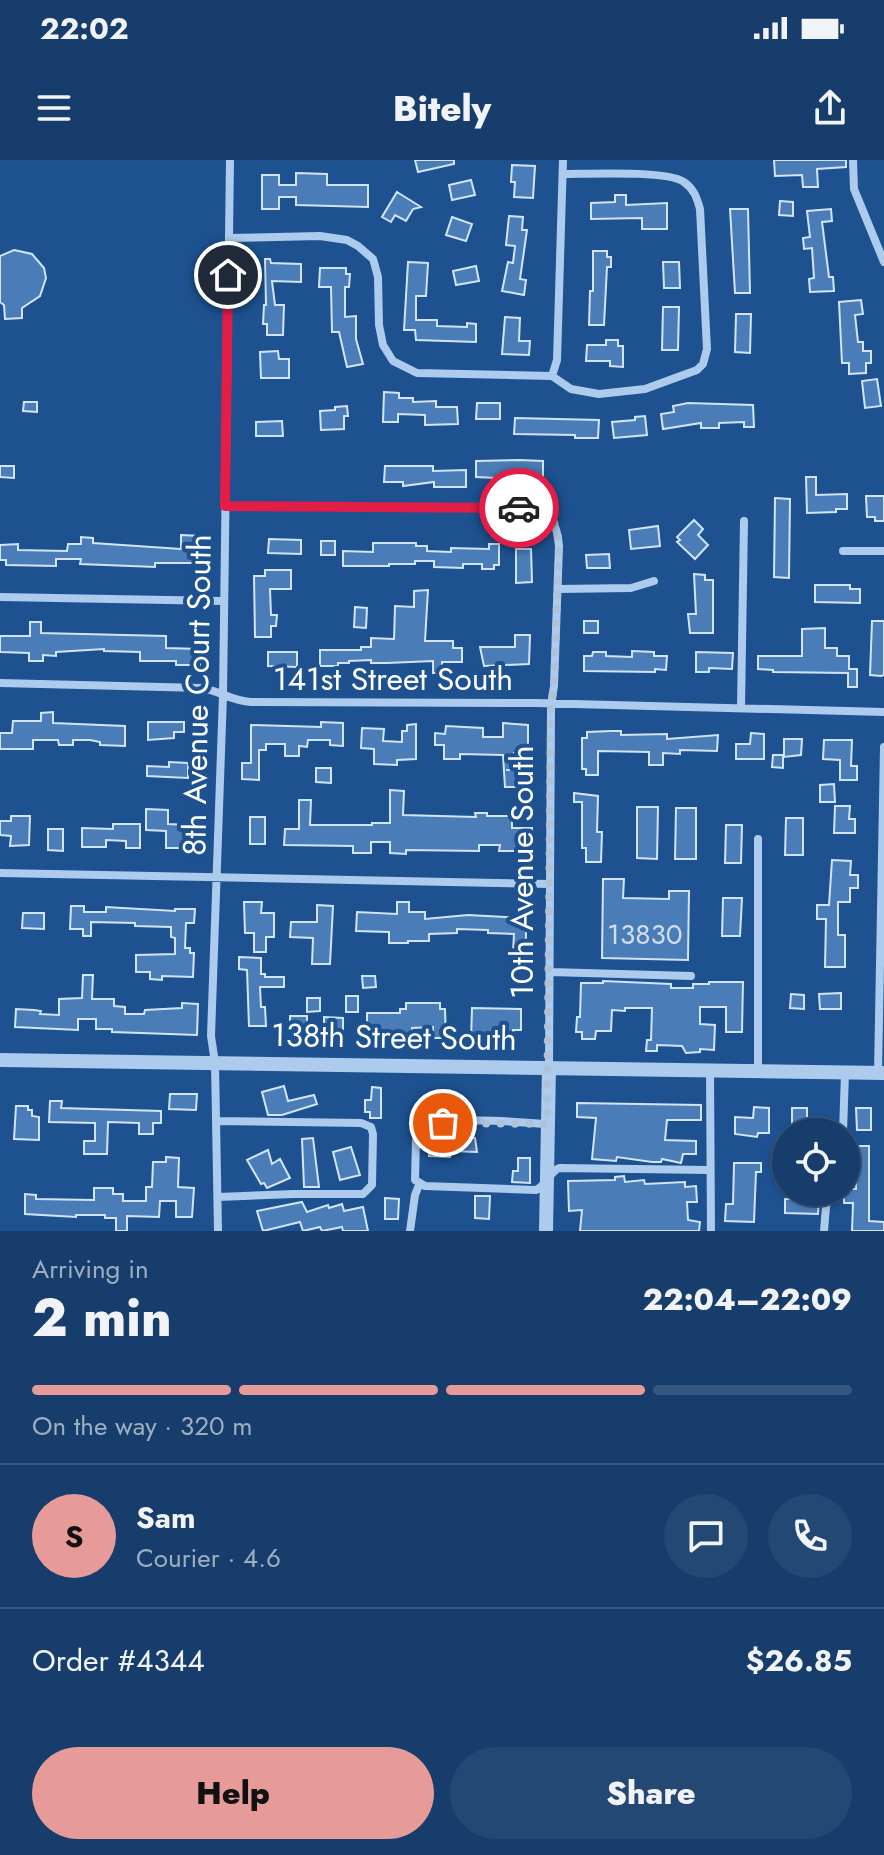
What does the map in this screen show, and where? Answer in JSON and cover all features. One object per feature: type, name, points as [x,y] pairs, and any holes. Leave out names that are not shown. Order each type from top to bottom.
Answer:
[{"type":"street","name":"8th Avenue Court South","points":[[218,1231],[215,1063],[211,1036],[223,695],[230,160]]},
{"type":"street","points":[[552,376],[557,360],[563,160]]},
{"type":"street","points":[[853,160],[856,195],[884,262]]},
{"type":"street","points":[[229,238],[277,235],[335,237],[347,240],[366,252],[373,259],[378,277],[379,325],[383,345],[393,361],[409,370],[436,374],[552,376],[571,389],[588,393],[630,392],[683,376],[703,364],[707,349],[700,209],[691,188],[683,181],[666,176],[563,174]]},
{"type":"street","name":"10th Avenue South","points":[[225,506],[514,508],[538,510],[555,523],[558,534],[558,589],[551,705],[546,1231]]},
{"type":"street","points":[[741,707],[744,521]]},
{"type":"street","points":[[843,551],[884,551]]},
{"type":"street","points":[[558,589],[631,588],[654,581]]},
{"type":"street","points":[[0,597],[223,601]]},
{"type":"street","name":"141st Street South","points":[[0,683],[202,688],[234,701],[251,702],[741,707],[884,712]]},
{"type":"street","points":[[881,1073],[884,747]]},
{"type":"street","points":[[758,839],[758,1071]]},
{"type":"street","points":[[0,873],[550,884]]},
{"type":"street","points":[[550,972],[691,976]]},
{"type":"street","name":"138th Street South","points":[[0,1060],[881,1073]]},
{"type":"street","points":[[710,1071],[711,1231]]},
{"type":"street","points":[[843,1118],[845,1073]]},
{"type":"street","points":[[217,1121],[361,1123],[371,1127],[373,1134],[372,1185],[363,1194],[218,1197]]},
{"type":"street","points":[[547,1124],[451,1122],[433,1126],[419,1136],[415,1144],[415,1180],[419,1185],[536,1190],[552,1171],[559,1168],[709,1170]]},
{"type":"street","points":[[410,1231],[419,1185]]},
{"type":"street","points":[[824,1231],[826,1206]]},
{"type":"building","points":[[415,160],[454,160],[454,164],[418,172]]},
{"type":"building","points":[[774,160],[846,160],[846,167],[817,169],[818,187],[803,187],[802,175],[775,176]]},
{"type":"building","points":[[512,165],[535,166],[533,198],[514,197]]},
{"type":"building","points":[[296,173],[327,174],[327,185],[368,185],[368,207],[296,205],[296,197],[279,197],[279,209],[262,209],[262,175],[279,175],[279,185],[296,185]]},
{"type":"building","points":[[471,180],[475,195],[452,200],[449,185]]},
{"type":"building","points":[[397,192],[421,207],[413,209],[406,221],[395,215],[391,222],[382,217]]},
{"type":"building","points":[[615,195],[626,195],[626,205],[667,203],[667,229],[642,229],[642,218],[591,219],[591,203],[615,202]]},
{"type":"building","points":[[780,201],[793,202],[793,216],[779,215]]},
{"type":"building","points":[[730,209],[748,209],[750,293],[735,293]]},
{"type":"building","points":[[831,209],[832,221],[822,222],[829,277],[833,277],[834,291],[810,292],[809,279],[814,278],[812,248],[804,249],[803,238],[810,237],[807,211]]},
{"type":"building","points":[[509,216],[523,217],[522,230],[527,230],[520,279],[526,280],[524,295],[502,291],[508,262],[513,263],[515,246],[506,245]]},
{"type":"building","points":[[452,217],[472,224],[466,241],[446,235]]},
{"type":"building","points":[[14,250],[32,254],[44,268],[46,278],[40,296],[22,308],[22,318],[5,319],[4,305],[0,302],[0,256]]},
{"type":"building","points":[[593,251],[607,251],[607,257],[611,257],[611,267],[607,267],[604,325],[589,325]]},
{"type":"building","points":[[265,259],[270,259],[271,263],[301,264],[301,282],[272,281],[275,305],[284,305],[283,335],[267,335],[267,324],[263,324],[266,305]]},
{"type":"building","points":[[408,262],[428,263],[426,296],[416,296],[416,320],[437,320],[437,326],[467,327],[467,323],[476,324],[476,342],[416,340],[415,330],[404,330]]},
{"type":"building","points":[[663,262],[679,262],[680,288],[664,288]]},
{"type":"building","points":[[476,266],[479,281],[456,285],[453,271]]},
{"type":"building","points":[[320,268],[346,268],[346,274],[350,274],[349,287],[345,287],[345,317],[356,316],[356,339],[363,364],[347,367],[339,332],[332,332],[331,287],[319,287]]},
{"type":"building","points":[[861,300],[863,314],[855,315],[858,342],[863,342],[863,351],[871,351],[871,363],[866,363],[866,373],[849,374],[849,363],[842,363],[839,302]]},
{"type":"building","points":[[663,307],[679,307],[678,350],[662,350]]},
{"type":"building","points":[[736,314],[751,314],[750,353],[735,352]]},
{"type":"building","points":[[505,317],[520,318],[519,341],[530,341],[529,355],[502,354]]},
{"type":"building","points":[[606,340],[618,340],[618,346],[623,346],[623,367],[610,366],[610,361],[586,361],[587,345],[606,345]]},
{"type":"building","points":[[278,351],[279,359],[289,359],[289,378],[261,378],[260,352]]},
{"type":"building","points":[[877,379],[881,406],[865,408],[862,381]]},
{"type":"building","points":[[384,392],[399,393],[399,398],[413,398],[413,402],[436,401],[436,407],[457,407],[458,424],[425,425],[425,415],[398,414],[398,422],[383,422]]},
{"type":"building","points":[[24,402],[37,402],[37,412],[23,411]]},
{"type":"building","points":[[477,403],[500,403],[500,419],[476,419]]},
{"type":"building","points":[[688,403],[753,405],[754,427],[744,427],[744,422],[719,423],[719,428],[701,428],[701,423],[663,429],[661,414],[674,412],[673,406]]},
{"type":"building","points":[[347,406],[344,429],[321,430],[320,411]]},
{"type":"building","points":[[645,416],[647,435],[614,438],[612,422]]},
{"type":"building","points":[[515,418],[599,420],[598,438],[514,434]]},
{"type":"building","points":[[282,421],[283,436],[256,436],[256,422]]},
{"type":"building","points":[[476,461],[543,461],[543,486],[521,486],[521,482],[496,482],[496,478],[476,477]]},
{"type":"building","points":[[0,466],[14,466],[14,478],[0,477]]},
{"type":"building","points":[[385,466],[433,466],[433,471],[466,470],[466,487],[434,487],[434,482],[403,486],[403,482],[384,482]]},
{"type":"building","points":[[806,477],[816,477],[816,495],[847,494],[847,509],[807,513]]},
{"type":"building","points":[[866,496],[884,496],[884,521],[867,517]]},
{"type":"building","points":[[775,498],[790,499],[789,578],[774,577]]},
{"type":"building","points":[[694,520],[703,529],[698,535],[708,545],[695,559],[677,542],[680,540],[677,537]]},
{"type":"building","points":[[658,526],[660,546],[631,549],[629,530]]},
{"type":"building","points":[[181,535],[202,536],[201,563],[155,563],[155,567],[80,564],[81,559],[56,559],[56,566],[6,565],[6,560],[0,560],[0,545],[18,544],[18,550],[67,551],[68,544],[81,544],[81,537],[93,538],[93,543],[181,549]]},
{"type":"building","points":[[269,539],[301,540],[301,554],[268,553]]},
{"type":"building","points":[[321,541],[335,541],[335,555],[321,555]]},
{"type":"building","points":[[373,543],[416,543],[416,546],[427,546],[427,551],[451,552],[451,548],[489,549],[489,544],[499,544],[499,565],[494,565],[494,569],[482,569],[482,564],[463,564],[463,568],[434,567],[434,561],[415,561],[415,564],[389,566],[343,566],[343,551],[373,552]]},
{"type":"building","points":[[516,549],[531,549],[532,582],[516,583]]},
{"type":"building","points":[[609,554],[610,568],[587,568],[586,555]]},
{"type":"building","points":[[265,570],[291,570],[291,589],[270,589],[271,615],[277,615],[276,626],[271,626],[271,637],[255,637],[254,576],[265,576]]},
{"type":"building","points":[[694,574],[705,575],[705,580],[713,580],[713,633],[690,633],[688,614],[696,614]]},
{"type":"building","points":[[815,585],[850,585],[850,589],[860,589],[860,603],[815,602]]},
{"type":"building","points":[[428,590],[425,641],[453,641],[453,648],[462,648],[462,662],[442,662],[442,673],[433,673],[433,661],[371,663],[371,660],[320,666],[320,650],[361,650],[361,647],[371,647],[371,638],[394,639],[395,606],[414,607],[414,591]]},
{"type":"building","points":[[355,607],[367,608],[366,628],[354,627]]},
{"type":"building","points":[[584,621],[598,621],[598,633],[584,633]]},
{"type":"building","points":[[872,621],[884,621],[884,675],[881,676],[870,675]]},
{"type":"building","points":[[30,622],[41,622],[41,633],[166,636],[166,648],[200,649],[200,665],[140,661],[140,652],[104,649],[56,652],[56,656],[43,655],[43,661],[29,661],[29,653],[0,652],[0,636],[30,636]]},
{"type":"building","points":[[825,628],[825,648],[837,648],[837,656],[849,656],[849,669],[857,669],[857,687],[848,687],[848,673],[758,669],[758,656],[802,656],[802,629]]},
{"type":"building","points":[[515,635],[530,635],[529,664],[484,666],[480,647],[515,647]]},
{"type":"building","points":[[632,651],[667,656],[666,670],[584,671],[584,656],[592,656],[593,652],[632,657]]},
{"type":"building","points":[[268,652],[297,652],[297,667],[268,666]]},
{"type":"building","points":[[696,652],[733,653],[732,669],[709,668],[709,672],[696,672]]},
{"type":"building","points":[[53,712],[53,723],[125,726],[125,746],[100,745],[100,742],[90,740],[73,740],[73,745],[59,745],[58,740],[33,740],[33,749],[0,749],[0,733],[12,733],[13,721],[41,721],[41,713]]},
{"type":"building","points":[[148,722],[184,722],[184,732],[174,732],[174,738],[148,740]]},
{"type":"building","points":[[321,722],[343,723],[343,746],[330,745],[330,740],[308,740],[307,747],[299,746],[299,756],[285,756],[285,744],[266,744],[266,750],[259,750],[259,780],[242,779],[242,763],[251,763],[251,725],[321,727]]},
{"type":"building","points":[[503,723],[528,725],[528,747],[524,746],[524,753],[514,753],[513,770],[527,770],[527,787],[505,787],[503,755],[460,754],[460,759],[444,759],[444,745],[435,745],[435,733],[445,734],[446,726],[483,728],[483,737],[503,737]]},
{"type":"building","points":[[416,724],[416,759],[397,760],[397,765],[374,764],[374,749],[361,748],[362,728],[384,729],[383,741],[402,742],[402,731],[407,731],[407,725]]},
{"type":"building","points":[[621,731],[621,735],[667,734],[667,739],[718,735],[717,751],[663,753],[663,765],[649,765],[649,752],[598,751],[598,775],[586,775],[586,769],[582,769],[582,738],[587,738],[587,732]]},
{"type":"building","points":[[751,733],[764,734],[764,759],[736,759],[736,744],[750,744]]},
{"type":"building","points":[[784,739],[802,739],[801,755],[784,757]]},
{"type":"building","points":[[824,740],[852,740],[851,766],[857,766],[857,780],[840,780],[840,760],[823,759]]},
{"type":"building","points":[[773,755],[783,755],[783,768],[772,767]]},
{"type":"building","points":[[169,762],[188,763],[188,778],[147,776],[147,766],[169,767]]},
{"type":"building","points":[[316,768],[331,768],[331,783],[316,782]]},
{"type":"building","points":[[834,784],[835,802],[820,802],[820,785]]},
{"type":"building","points":[[390,790],[404,791],[403,815],[476,817],[475,813],[487,813],[487,816],[512,816],[512,828],[532,828],[532,851],[499,851],[500,845],[479,845],[479,851],[406,850],[406,854],[390,853],[390,842],[371,842],[371,853],[353,853],[353,846],[284,845],[285,829],[299,829],[299,800],[311,800],[310,825],[372,825],[390,823]]},
{"type":"building","points":[[574,793],[598,796],[597,832],[602,832],[601,862],[586,862],[586,848],[582,848],[582,802],[574,802]]},
{"type":"building","points":[[835,806],[850,806],[849,819],[855,819],[855,833],[834,833]]},
{"type":"building","points":[[637,807],[658,807],[657,859],[637,858]]},
{"type":"building","points":[[676,808],[696,808],[696,859],[675,859]]},
{"type":"building","points":[[146,809],[168,810],[168,824],[189,825],[189,836],[197,836],[197,848],[166,848],[166,831],[146,830]]},
{"type":"building","points":[[11,816],[30,816],[29,845],[10,846],[11,836],[0,835],[0,821],[11,821]]},
{"type":"building","points":[[250,817],[265,817],[265,844],[250,844]]},
{"type":"building","points":[[786,818],[803,818],[803,855],[785,855]]},
{"type":"building","points":[[113,824],[140,824],[140,848],[126,848],[126,841],[106,840],[106,847],[82,847],[82,828],[113,829]]},
{"type":"building","points":[[726,825],[742,825],[741,863],[725,863]]},
{"type":"building","points":[[48,829],[63,829],[63,851],[48,850]]},
{"type":"building","points":[[832,860],[851,861],[850,875],[858,875],[858,888],[850,888],[850,902],[838,902],[838,935],[845,935],[845,967],[825,967],[826,919],[817,919],[817,905],[829,905]]},
{"type":"building","points":[[603,879],[624,879],[623,898],[669,899],[669,891],[689,891],[688,960],[602,958]]},
{"type":"building","points":[[723,898],[742,898],[740,936],[722,936]]},
{"type":"building","points":[[244,902],[262,902],[261,913],[274,913],[274,937],[266,937],[266,952],[254,952],[254,933],[245,933]]},
{"type":"building","points":[[397,902],[409,902],[409,912],[425,912],[425,919],[468,915],[526,918],[526,952],[513,952],[514,934],[488,933],[488,930],[457,929],[457,933],[429,934],[429,941],[408,943],[389,943],[389,932],[356,931],[357,912],[397,914]]},
{"type":"building","points":[[317,905],[333,906],[330,964],[312,964],[313,938],[290,937],[291,922],[317,922]]},
{"type":"building","points":[[71,906],[84,906],[84,912],[106,912],[106,907],[175,911],[195,909],[194,923],[186,923],[185,948],[190,948],[190,953],[194,953],[193,977],[162,976],[162,980],[150,979],[150,972],[136,972],[136,955],[175,954],[171,927],[91,922],[91,936],[83,936],[83,929],[70,929]]},
{"type":"building","points":[[23,913],[44,913],[44,929],[22,928]]},
{"type":"building","points":[[239,957],[261,958],[261,974],[265,977],[284,977],[284,987],[260,987],[266,1026],[249,1026],[247,970],[239,969]]},
{"type":"building","points":[[83,975],[93,975],[92,999],[114,999],[114,1006],[125,1007],[125,1014],[182,1008],[182,1003],[198,1004],[197,1035],[112,1032],[112,1029],[96,1029],[96,1019],[78,1019],[78,1030],[15,1027],[16,1009],[59,1015],[59,999],[82,998]]},
{"type":"building","points":[[362,976],[375,976],[376,987],[363,988]]},
{"type":"building","points":[[709,982],[743,982],[742,1032],[726,1032],[726,1007],[700,1007],[700,1024],[715,1025],[714,1050],[700,1049],[700,1052],[686,1053],[682,1046],[657,1045],[657,1051],[646,1051],[647,1040],[651,1040],[652,1008],[625,1008],[625,1011],[612,1010],[611,1031],[596,1031],[595,1039],[582,1039],[582,1032],[576,1032],[577,1017],[580,1017],[581,983],[671,984],[671,988],[693,988],[693,984]]},
{"type":"building","points":[[841,993],[841,1009],[820,1009],[819,994]]},
{"type":"building","points":[[791,994],[804,995],[804,1009],[790,1008]]},
{"type":"building","points":[[346,996],[358,996],[358,1012],[346,1012]]},
{"type":"building","points":[[307,998],[320,998],[320,1011],[307,1012]]},
{"type":"building","points":[[406,1003],[440,1003],[440,1009],[445,1009],[446,1038],[433,1038],[433,1027],[412,1028],[412,1038],[367,1032],[367,1013],[400,1013],[400,1009],[406,1009]]},
{"type":"building","points":[[472,1008],[521,1009],[521,1030],[513,1030],[513,1037],[471,1039]]},
{"type":"building","points":[[290,1016],[307,1016],[307,1032],[290,1032]]},
{"type":"building","points":[[324,1017],[343,1018],[343,1032],[324,1032]]},
{"type":"building","points":[[284,1086],[288,1101],[314,1095],[317,1104],[282,1115],[268,1115],[262,1092]]},
{"type":"building","points":[[372,1087],[381,1088],[381,1118],[370,1118],[370,1112],[365,1112],[365,1100],[371,1100]]},
{"type":"building","points":[[170,1094],[197,1094],[196,1110],[169,1109]]},
{"type":"building","points":[[50,1101],[62,1101],[61,1108],[161,1111],[161,1123],[153,1123],[153,1134],[139,1134],[139,1123],[108,1122],[107,1154],[84,1154],[84,1141],[95,1141],[95,1123],[49,1122]]},
{"type":"building","points":[[577,1103],[701,1105],[701,1120],[667,1120],[665,1140],[696,1141],[696,1154],[683,1154],[681,1163],[662,1159],[661,1162],[652,1162],[617,1157],[616,1161],[592,1159],[596,1118],[577,1117]]},
{"type":"building","points":[[16,1106],[28,1106],[32,1116],[39,1117],[39,1140],[14,1139]]},
{"type":"building","points":[[754,1107],[769,1108],[769,1133],[758,1133],[757,1137],[735,1134],[735,1117],[753,1118]]},
{"type":"building","points":[[792,1108],[807,1108],[807,1118],[792,1118]]},
{"type":"building","points":[[856,1108],[871,1108],[871,1130],[860,1130],[860,1118],[856,1118]]},
{"type":"building","points":[[313,1138],[319,1187],[304,1187],[302,1139]]},
{"type":"building","points":[[455,1138],[475,1138],[477,1152],[450,1151],[450,1157],[429,1156],[430,1142],[455,1143]]},
{"type":"building","points":[[860,1146],[869,1146],[869,1221],[884,1222],[884,1231],[852,1231],[853,1206],[860,1206]]},
{"type":"building","points":[[351,1147],[360,1175],[340,1180],[333,1152]]},
{"type":"building","points":[[268,1150],[272,1164],[280,1159],[290,1178],[267,1188],[264,1183],[261,1184],[247,1160]]},
{"type":"building","points":[[166,1157],[179,1158],[178,1187],[194,1188],[192,1217],[176,1217],[176,1201],[160,1201],[159,1217],[127,1216],[127,1231],[116,1231],[116,1218],[105,1218],[105,1215],[25,1214],[25,1194],[36,1195],[36,1199],[94,1200],[94,1188],[113,1188],[113,1194],[123,1194],[123,1201],[146,1201],[146,1187],[152,1187],[153,1162],[166,1162]]},
{"type":"building","points":[[518,1158],[530,1158],[530,1183],[512,1182],[513,1171],[518,1171]]},
{"type":"building","points":[[734,1163],[761,1163],[761,1172],[756,1172],[754,1222],[725,1221],[726,1204],[733,1204]]},
{"type":"building","points":[[624,1176],[625,1182],[685,1182],[685,1187],[696,1186],[697,1202],[687,1202],[688,1220],[700,1222],[699,1231],[580,1231],[582,1210],[569,1211],[568,1181],[615,1180],[615,1177]]},
{"type":"building","points":[[475,1196],[490,1196],[489,1219],[475,1218]]},
{"type":"building","points":[[385,1198],[399,1199],[398,1219],[385,1219]]},
{"type":"building","points":[[302,1202],[307,1212],[328,1205],[329,1208],[342,1204],[344,1211],[363,1207],[368,1231],[343,1231],[342,1227],[322,1231],[320,1227],[303,1231],[300,1222],[263,1231],[257,1211]]},
{"type":"building","points":[[785,1206],[819,1206],[818,1214],[785,1213]]},
{"type":"way so far","points":[[443,1123],[547,1124],[551,705],[559,546],[555,523],[546,513],[519,508]]},
{"type":"route","points":[[228,275],[225,506],[519,508]]}]
